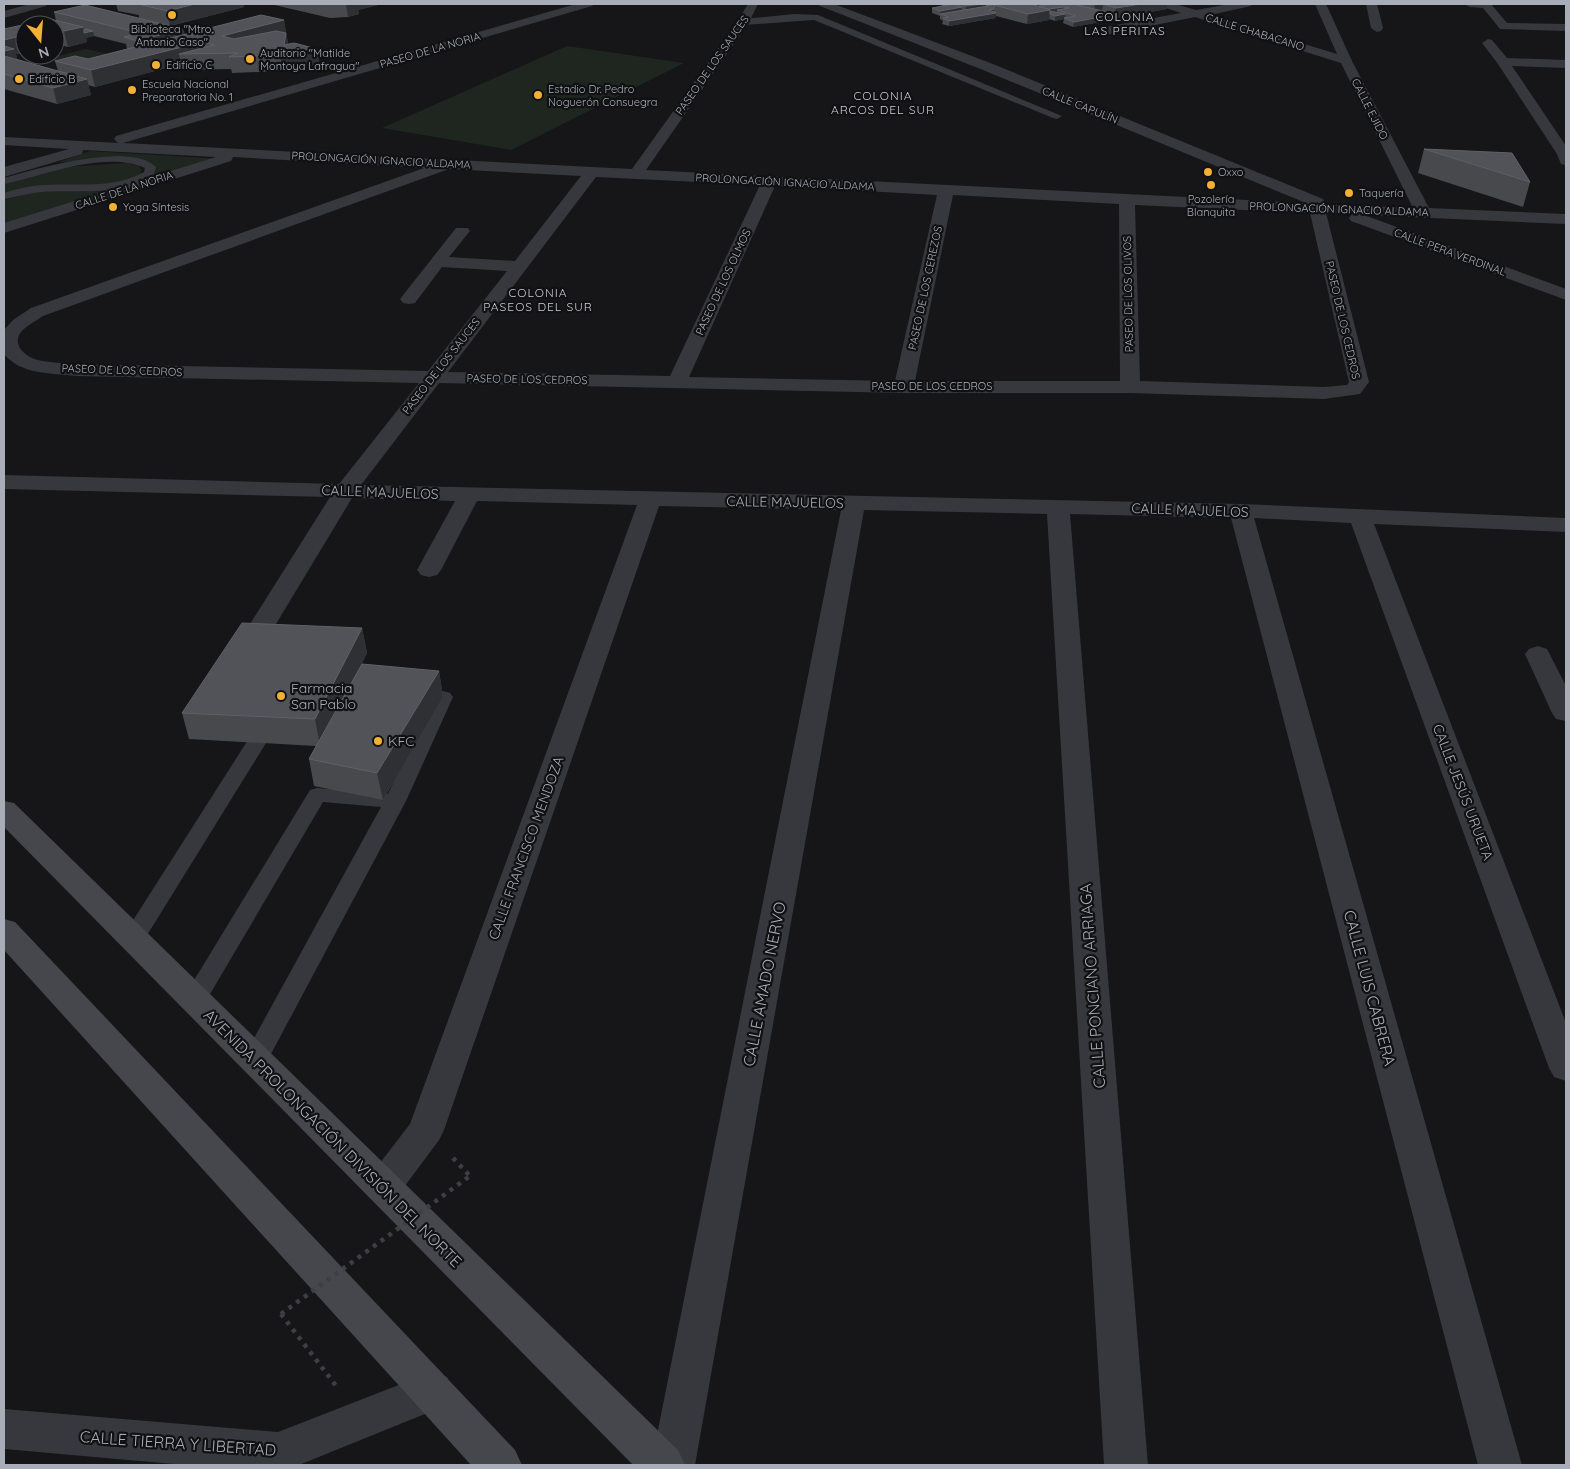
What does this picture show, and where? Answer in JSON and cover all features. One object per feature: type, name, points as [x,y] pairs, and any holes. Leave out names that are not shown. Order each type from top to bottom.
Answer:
[{"type":"main road","name":"AVENIDA PROLONGACIÓN DIVISIÓN DEL NORTE","points":[[4,810],[663,1465]]},
{"type":"main road","points":[[4,930],[500,1465]]},
{"type":"street","points":[[6,13],[42,4]]},
{"type":"street","name":"PASEO DE LA NORIA","points":[[100,145],[588,4]]},
{"type":"street","name":"PASEO DE LOS SAUCES","points":[[636,174],[743,22],[753,4]]},
{"type":"street","name":"CALLE CAPULÍN","points":[[824,4],[988,67],[1334,209]]},
{"type":"street","name":"CALLE CHABACANO","points":[[1164,4],[1346,61]]},
{"type":"street","points":[[1105,31],[1247,4]]},
{"type":"street","name":"CALLE EJIDO","points":[[1321,4],[1346,61],[1424,212]]},
{"type":"street","points":[[1371,4],[1377,28]]},
{"type":"street","points":[[1470,4],[1486,5],[1504,26],[1566,28]]},
{"type":"street","points":[[1488,43],[1503,62],[1565,156]]},
{"type":"street","points":[[1503,62],[1566,64]]},
{"type":"street","name":"PROLONGACIÓN IGNACIO ALDAMA","points":[[4,140],[1127,200],[1566,219]]},
{"type":"street","points":[[4,145],[10,153],[10,158],[4,167]]},
{"type":"street","points":[[4,172],[100,145]]},
{"type":"street","name":"CALLE DE LA NORIA","points":[[4,228],[244,152]]},
{"type":"street","name":"PASEO DE LOS CEDROS","points":[[451,164],[37,312],[19,324],[8,335],[8,345],[14,355],[27,364],[77,370],[904,387],[1130,387],[1324,393],[1353,390],[1359,382],[1316,208]]},
{"type":"street","name":"PASEO DE LOS SAUCES","points":[[263,624],[346,490],[592,172]]},
{"type":"street","name":"PASEO DE LOS OLMOS","points":[[677,382],[770,181]]},
{"type":"street","name":"PASEO DE LOS CEREZOS","points":[[904,387],[946,190]]},
{"type":"street","name":"PASEO DE LOS OLIVOS","points":[[1127,200],[1130,387]]},
{"type":"street","name":"CALLE PERA VERDINAL","points":[[1334,209],[1566,295]]},
{"type":"street","points":[[408,299],[462,231]]},
{"type":"street","points":[[437,262],[520,266]]},
{"type":"street","points":[[4,499],[12,482]]},
{"type":"street","name":"CALLE MAJUELOS","points":[[12,482],[650,499],[1241,511],[1566,525]]},
{"type":"street","points":[[429,570],[470,494]]},
{"type":"street","name":"CALLE FRANCISCO MENDOZA","points":[[382,1187],[426,1130],[650,499]]},
{"type":"street","name":"CALLE AMADO NERVO","points":[[673,1465],[854,503]]},
{"type":"street","name":"CALLE PONCIANO ARRIAGA","points":[[1058,506],[1126,1465]]},
{"type":"street","name":"CALLE LUIS CABRERA","points":[[1241,511],[1500,1465]]},
{"type":"street","name":"CALLE JESÚS URUETA","points":[[1360,517],[1566,1068]]},
{"type":"street","points":[[1538,654],[1566,713]]},
{"type":"street","name":"CALLE TIERRA Y LIBERTAD","points":[[4,1429],[275,1459],[361,1419],[432,1391]]},
{"type":"lane","points":[[743,22],[794,16],[814,17],[1057,116]]},
{"type":"lane","points":[[4,180],[58,166],[88,162],[133,160],[150,167],[149,174],[141,180],[125,184],[98,188],[28,190],[4,196]]},
{"type":"lane","points":[[255,1060],[396,801],[443,697]]},
{"type":"lane","points":[[133,939],[256,743]]},
{"type":"lane","points":[[194,1000],[317,795],[396,801]]},
{"type":"path","points":[[361,1419],[281,1314],[470,1176]]},
{"type":"shaded area","name":"Estadio Dr. Pedro Noguerón Consuegra","points":[[567,46],[684,63],[511,150],[382,128]]},
{"type":"shaded area","points":[[86,49],[116,56],[76,67],[65,64],[65,54]]},
{"type":"shaded area","points":[[90,151],[222,159],[4,226],[4,200],[42,190],[117,187],[156,167],[147,162],[124,158],[59,162]]},
{"type":"shaded area","points":[[127,163],[138,166],[142,170],[139,176],[105,184],[38,189],[4,195],[4,184],[63,167]]},
{"type":"building","points":[[138,4],[195,4],[167,11]]},
{"type":"building","points":[[954,4],[962,7],[940,11],[932,8]]},
{"type":"building","points":[[959,4],[982,4],[966,6]]},
{"type":"building","points":[[995,4],[1004,4],[994,5],[994,9],[989,10],[996,13],[949,21],[943,18],[949,17],[940,14],[988,6],[986,6]]},
{"type":"building","points":[[1031,4],[1050,10],[1028,14],[994,5]]},
{"type":"building","points":[[1073,4],[1111,13],[1103,15],[1106,16],[1074,22],[1064,18],[1076,16],[1057,10],[1069,8],[1048,9],[1039,6]]},
{"type":"building","points":[[1103,4],[1141,4],[1116,8]]},
{"type":"building","points":[[85,5],[183,29],[137,41],[124,37],[140,33],[54,12]]},
{"type":"building","points":[[1050,11],[1065,14],[1055,16],[1050,14]]},
{"type":"building","points":[[261,15],[284,20],[222,36],[234,39],[276,31],[286,33],[284,45],[294,43],[317,49],[282,51],[280,55],[229,57],[238,53],[179,54],[214,45],[202,42],[91,70],[65,64],[65,58],[75,56],[88,59]]},
{"type":"building","points":[[65,23],[83,27],[65,31]]},
{"type":"building","points":[[15,27],[15,37],[4,40],[4,29]]},
{"type":"building","points":[[86,29],[93,31],[84,33]]},
{"type":"building","points":[[4,46],[14,49],[4,51]]},
{"type":"building","points":[[4,56],[15,59],[15,65],[36,65],[87,79],[53,88],[4,74]]},
{"type":"building","points":[[1424,149],[1512,153],[1530,182]]},
{"type":"building","name":"Farmacia San Pablo","points":[[242,623],[362,628],[315,719],[182,713]]},
{"type":"building","points":[[362,664],[439,671],[377,773],[309,759]]},
{"type":"place","name":"Biblioteca \"Mtro. Antonio Caso\"","points":[[172,15]]},
{"type":"place","name":"Auditorio \"Matilde Montoya Lafragua\"","points":[[250,59]]},
{"type":"place","name":"Edificio C","points":[[156,65]]},
{"type":"place","name":"Edificio B","points":[[19,79]]},
{"type":"place","name":"Escuela Nacional Preparatoria No. 1","points":[[132,90]]},
{"type":"place","name":"Estadio Dr. Pedro Noguerón Consuegra","points":[[538,95]]},
{"type":"place","name":"Oxxo","points":[[1208,172]]},
{"type":"place","name":"Pozolería Blanquita","points":[[1211,185]]},
{"type":"place","name":"Taquería","points":[[1349,193]]},
{"type":"place","name":"Yoga Síntesis","points":[[113,207]]},
{"type":"place","name":"Farmacia San Pablo","points":[[281,696]]},
{"type":"place","name":"KFC","points":[[378,741]]},
{"type":"district","name":"COLONIA LAS PERITAS","points":[[1125,23]]},
{"type":"district","name":"COLONIA ARCOS DEL SUR","points":[[883,102]]},
{"type":"district","name":"COLONIA PASEOS DEL SUR","points":[[538,299]]}]
